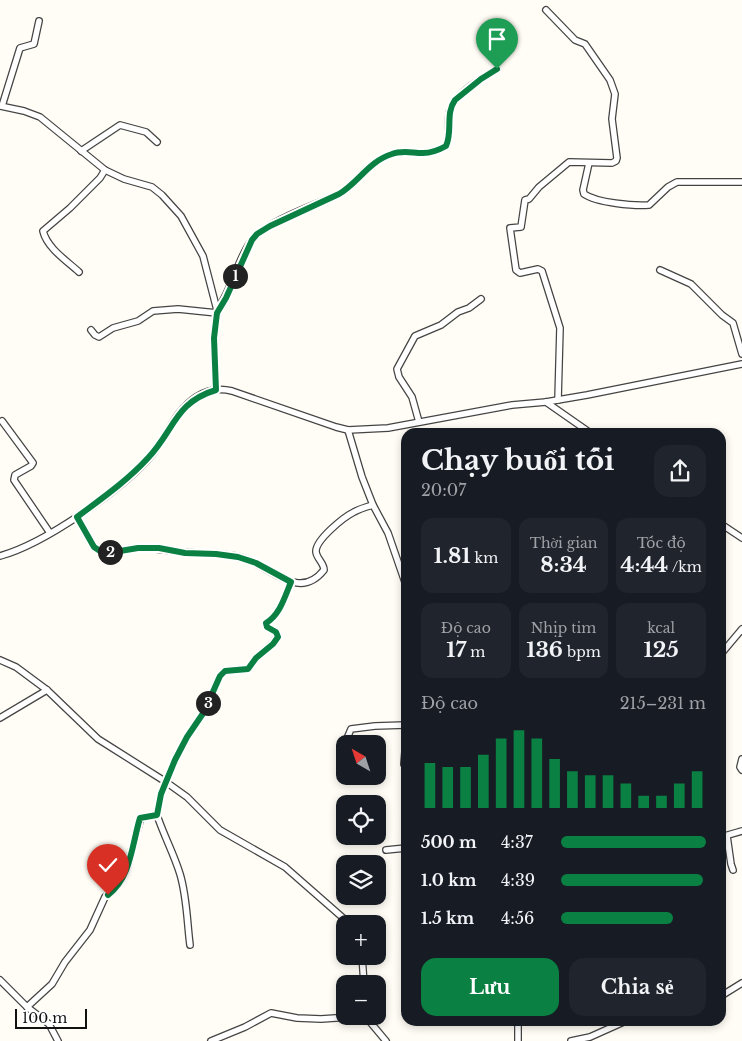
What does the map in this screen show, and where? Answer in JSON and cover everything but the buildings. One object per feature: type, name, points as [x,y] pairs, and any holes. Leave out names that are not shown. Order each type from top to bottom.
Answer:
[{"type":"street","points":[[546,10],[575,40],[585,44],[610,80],[615,99],[612,118],[617,159],[612,163],[574,161],[565,164],[531,197],[524,200],[521,227],[510,228],[516,270],[520,273],[538,269],[542,271],[560,324],[558,400]]},
{"type":"street","points":[[39,21],[34,44],[20,48],[1,106],[24,111],[40,118],[54,127],[105,170],[152,187],[181,216],[203,256],[217,311],[214,338],[216,390]]},
{"type":"street","points":[[217,311],[226,298],[248,246],[257,234],[348,189],[366,169],[390,154],[399,152],[424,153],[446,146],[448,141],[449,112],[452,104],[481,79],[497,69]]},
{"type":"street","points":[[81,151],[120,125],[146,132],[157,142]]},
{"type":"street","points":[[589,163],[582,190],[584,194],[620,204],[649,205],[668,187],[677,182],[742,182]]},
{"type":"street","points":[[79,272],[57,252],[45,237],[43,231],[70,208],[100,178],[105,170]]},
{"type":"street","points":[[660,270],[691,284],[722,315],[733,323],[742,354]]},
{"type":"street","points":[[419,422],[412,397],[398,375],[401,362],[415,336],[441,325],[458,312],[472,306],[481,299]]},
{"type":"street","points":[[91,330],[99,337],[113,328],[138,321],[150,312],[160,310],[217,311]]},
{"type":"street","points":[[0,556],[19,549],[77,517],[130,476],[147,460],[176,417],[190,402],[204,393],[223,389],[232,391],[348,430],[388,428],[512,405],[558,400],[742,364]]},
{"type":"street","points":[[546,402],[583,428]]},
{"type":"street","points":[[2,421],[33,463],[15,475],[14,480],[50,532]]},
{"type":"street","points":[[348,430],[373,504],[388,534],[401,571]]},
{"type":"street","points":[[77,517],[94,547],[100,551],[114,552],[138,548],[159,548],[185,553],[238,557],[256,563],[291,582],[305,584],[316,579],[324,570],[324,565],[316,549],[324,536],[353,512],[373,504]]},
{"type":"street","points":[[726,527],[742,538]]},
{"type":"street","points":[[190,945],[184,891],[180,875],[157,815],[161,794],[175,760],[190,732],[204,712],[220,676],[225,671],[248,669],[256,658],[273,644],[278,637],[276,632],[267,627],[266,623],[274,617],[291,582]]},
{"type":"street","points":[[726,648],[742,629]]},
{"type":"street","points":[[0,660],[16,667],[47,690],[98,739],[166,782],[187,798],[220,830],[285,867],[340,915]]},
{"type":"street","points":[[0,718],[47,690]]},
{"type":"street","points":[[348,735],[351,729],[401,725]]},
{"type":"street","points":[[742,759],[740,767],[742,770]]},
{"type":"street","points":[[27,1007],[52,984],[65,962],[90,930],[105,897],[119,884],[128,862],[140,818],[157,815]]},
{"type":"street","points":[[726,835],[742,831]]},
{"type":"street","points":[[726,844],[733,870]]},
{"type":"street","points":[[386,850],[401,848]]},
{"type":"street","points":[[0,980],[27,1007],[49,1024],[58,1041]]},
{"type":"street","points":[[726,993],[742,983]]},
{"type":"street","points":[[211,1041],[245,1027],[267,1013],[297,1018],[336,1018]]},
{"type":"street","points":[[373,1025],[386,1041]]},
{"type":"street","points":[[518,1026],[518,1041]]},
{"type":"street","points":[[571,1041],[590,1037],[615,1026]]},
{"type":"route","points":[[108,895],[119,884],[124,875],[140,818],[157,815],[161,794],[175,760],[193,727],[204,712],[222,672],[248,669],[256,658],[273,644],[278,637],[278,634],[267,627],[266,623],[274,617],[291,582],[256,563],[238,557],[185,553],[159,548],[130,548],[114,552],[102,552],[94,547],[77,517],[130,476],[147,460],[176,417],[190,402],[204,393],[216,390],[214,338],[218,310],[226,298],[248,246],[255,236],[270,226],[348,189],[366,169],[390,154],[399,152],[432,152],[446,146],[450,107],[455,100],[497,69]]}]
